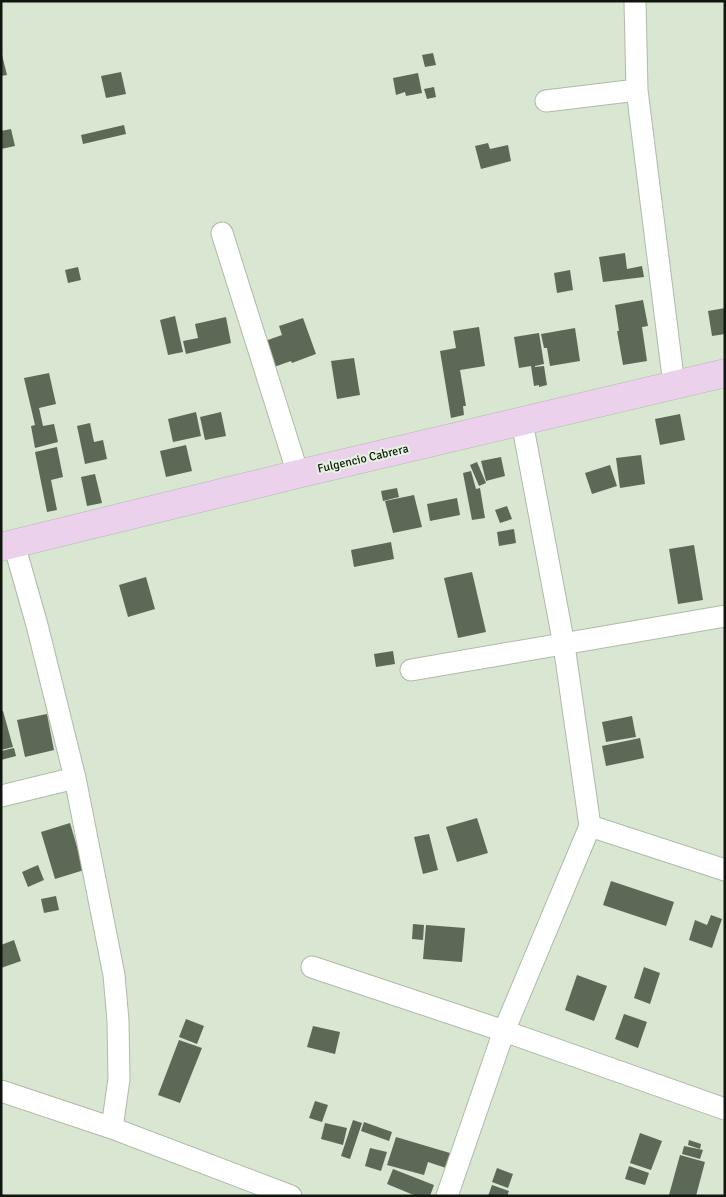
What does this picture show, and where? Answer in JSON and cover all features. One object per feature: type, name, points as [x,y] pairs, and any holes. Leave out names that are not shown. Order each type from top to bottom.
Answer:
[{"type":"main road","name":"Fulgencio Cabrera","points":[[8,546],[298,474],[725,373]]},
{"type":"street","points":[[635,1],[637,90],[674,385]]},
{"type":"street","points":[[546,101],[637,90]]},
{"type":"street","points":[[222,233],[298,474]]},
{"type":"street","points":[[447,1196],[504,1031],[590,826],[564,645],[522,422]]},
{"type":"street","points":[[8,546],[37,625],[75,778],[114,975],[118,1022],[119,1079],[112,1128]]},
{"type":"street","points":[[411,670],[725,616]]},
{"type":"street","points":[[1,796],[75,778]]},
{"type":"street","points":[[590,826],[725,870]]},
{"type":"street","points":[[312,967],[504,1031],[725,1109]]},
{"type":"street","points":[[1,1091],[112,1128],[291,1196]]},
{"type":"building","points":[[1,51],[7,75],[1,76]]},
{"type":"building","points":[[433,53],[436,65],[425,67],[422,55]]},
{"type":"building","points":[[121,72],[126,94],[106,98],[101,76]]},
{"type":"building","points":[[418,73],[422,93],[406,96],[405,92],[396,95],[393,78]]},
{"type":"building","points":[[434,87],[436,97],[427,99],[424,89]]},
{"type":"building","points":[[124,125],[126,134],[83,144],[81,135]]},
{"type":"building","points":[[11,129],[15,146],[1,149],[1,131]]},
{"type":"building","points":[[488,143],[490,149],[508,145],[511,161],[481,169],[475,146]]},
{"type":"building","points":[[625,253],[627,269],[642,266],[644,277],[603,282],[599,257]]},
{"type":"building","points":[[78,267],[81,280],[68,283],[65,270]]},
{"type":"building","points":[[570,270],[573,290],[557,293],[554,273]]},
{"type":"building","points":[[643,300],[648,326],[642,327],[647,361],[623,365],[615,305]]},
{"type":"building","points":[[725,308],[725,334],[712,336],[708,311]]},
{"type":"building","points":[[175,316],[183,352],[168,355],[160,320]]},
{"type":"building","points":[[226,317],[231,343],[186,354],[183,341],[198,338],[195,324]]},
{"type":"building","points":[[303,318],[316,354],[292,363],[291,361],[274,367],[265,341],[282,335],[279,326]]},
{"type":"building","points":[[479,327],[485,366],[460,370],[466,406],[463,406],[464,415],[451,418],[440,351],[456,348],[453,331]]},
{"type":"building","points":[[575,328],[580,361],[550,366],[547,348],[544,348],[541,334]]},
{"type":"building","points":[[539,333],[544,364],[535,367],[544,366],[547,385],[539,387],[539,385],[534,386],[531,366],[519,368],[514,337]]},
{"type":"building","points":[[354,358],[360,395],[337,399],[331,361]]},
{"type":"building","points":[[49,373],[56,404],[39,408],[43,426],[54,424],[58,442],[35,448],[31,426],[35,425],[24,378]]},
{"type":"building","points":[[196,412],[201,436],[173,442],[168,419]]},
{"type":"building","points":[[221,412],[226,436],[205,440],[200,417]]},
{"type":"building","points":[[680,414],[685,440],[660,445],[655,419]]},
{"type":"building","points":[[90,423],[94,442],[103,440],[107,459],[85,464],[77,426]]},
{"type":"building","points":[[186,445],[192,471],[166,477],[160,451]]},
{"type":"building","points":[[57,447],[63,477],[51,480],[57,510],[47,512],[35,452]]},
{"type":"building","points":[[641,455],[645,484],[620,488],[616,458]]},
{"type":"building","points":[[501,457],[505,476],[486,481],[481,461]]},
{"type":"building","points":[[477,462],[486,483],[479,486],[470,465]]},
{"type":"building","points":[[610,465],[617,486],[592,494],[585,473]]},
{"type":"building","points":[[471,471],[476,489],[480,488],[485,518],[472,520],[463,473]]},
{"type":"building","points":[[95,474],[102,503],[87,506],[81,477]]},
{"type":"building","points":[[397,488],[399,497],[383,501],[381,491]]},
{"type":"building","points":[[414,495],[422,527],[393,533],[385,501]]},
{"type":"building","points":[[457,498],[460,515],[430,521],[427,504]]},
{"type":"building","points":[[507,506],[512,519],[500,523],[495,510]]},
{"type":"building","points":[[514,529],[516,543],[499,546],[497,532]]},
{"type":"building","points":[[391,542],[394,559],[354,567],[351,550]]},
{"type":"building","points":[[694,545],[703,600],[678,604],[669,549]]},
{"type":"building","points":[[472,572],[486,632],[458,638],[444,578]]},
{"type":"building","points":[[146,577],[155,609],[128,617],[119,585]]},
{"type":"building","points":[[393,651],[395,664],[376,667],[374,654]]},
{"type":"building","points":[[1,711],[3,711],[13,747],[1,750]]},
{"type":"building","points":[[47,714],[54,750],[25,757],[17,720]]},
{"type":"building","points":[[632,716],[636,737],[606,742],[602,722]]},
{"type":"building","points":[[640,738],[644,758],[606,766],[602,746]]},
{"type":"building","points":[[14,748],[16,756],[1,760],[1,751]]},
{"type":"building","points":[[477,818],[488,853],[457,862],[446,827]]},
{"type":"building","points":[[70,823],[84,870],[55,879],[41,832]]},
{"type":"building","points":[[429,834],[438,870],[423,874],[414,837]]},
{"type":"building","points":[[38,865],[44,880],[28,887],[22,872]]},
{"type":"building","points":[[611,881],[674,902],[666,926],[603,905]]},
{"type":"building","points":[[56,896],[59,910],[44,913],[41,899]]},
{"type":"building","points":[[711,915],[722,919],[712,948],[689,940],[695,920],[707,925]]},
{"type":"building","points":[[413,924],[424,925],[423,940],[412,939]]},
{"type":"building","points":[[426,925],[465,928],[462,962],[423,959]]},
{"type":"building","points":[[14,940],[21,961],[1,968],[1,945]]},
{"type":"building","points":[[644,967],[660,973],[650,1004],[634,998]]},
{"type":"building","points":[[577,975],[607,986],[594,1021],[565,1010]]},
{"type":"building","points":[[624,1014],[647,1022],[638,1048],[615,1039]]},
{"type":"building","points":[[186,1019],[204,1026],[197,1044],[179,1037]]},
{"type":"building","points":[[313,1026],[340,1032],[335,1054],[307,1047]]},
{"type":"building","points":[[179,1040],[202,1048],[180,1103],[158,1095]]},
{"type":"building","points":[[315,1101],[328,1105],[322,1122],[309,1118]]},
{"type":"building","points":[[353,1120],[362,1123],[350,1159],[341,1156]]},
{"type":"building","points":[[364,1122],[392,1132],[389,1141],[361,1131]]},
{"type":"building","points":[[325,1123],[347,1128],[343,1145],[321,1139]]},
{"type":"building","points":[[640,1133],[662,1141],[651,1170],[630,1163]]},
{"type":"building","points":[[396,1137],[450,1153],[446,1168],[428,1162],[424,1175],[387,1165]]},
{"type":"building","points":[[689,1140],[701,1144],[700,1149],[688,1145]]},
{"type":"building","points":[[684,1146],[703,1150],[700,1159],[682,1154]]},
{"type":"building","points":[[370,1148],[387,1152],[381,1171],[365,1166]]},
{"type":"building","points":[[680,1155],[705,1162],[696,1196],[669,1195]]},
{"type":"building","points":[[629,1166],[649,1173],[645,1185],[625,1179]]},
{"type":"building","points":[[497,1168],[513,1174],[508,1188],[492,1182]]},
{"type":"building","points":[[393,1169],[434,1185],[430,1196],[416,1196],[387,1184]]},
{"type":"building","points":[[492,1185],[509,1191],[507,1196],[488,1196]]}]
